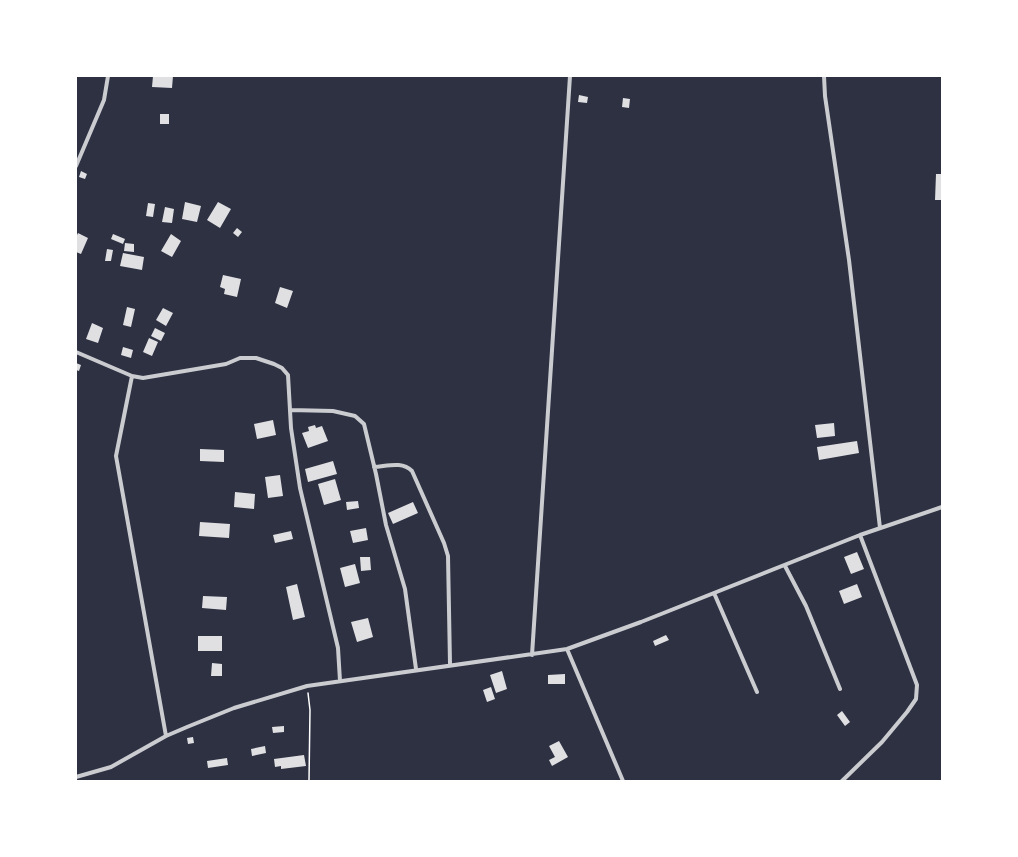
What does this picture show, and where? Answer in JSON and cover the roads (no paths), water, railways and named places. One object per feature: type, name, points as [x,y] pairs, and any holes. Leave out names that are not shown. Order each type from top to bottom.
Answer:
[{"type":"street","points":[[76,166],[104,100],[108,76]]},
{"type":"street","points":[[532,655],[570,76]]},
{"type":"street","points":[[824,76],[825,96],[849,260],[880,528]]},
{"type":"street","points":[[76,352],[132,376],[143,378],[226,364],[240,358],[256,358],[274,364],[282,368],[288,375],[290,410],[300,488],[338,648],[340,681]]},
{"type":"street","points":[[132,376],[116,456],[166,736]]},
{"type":"street","points":[[290,410],[333,411],[356,416],[364,424],[386,525],[405,589],[416,669]]},
{"type":"street","points":[[374,467],[400,464],[408,467],[412,471],[444,543],[448,556],[450,664]]},
{"type":"street","points":[[76,777],[111,767],[166,736],[234,708],[307,686],[450,664],[532,655],[567,649],[785,566],[860,535],[942,507]]},
{"type":"street","points":[[842,781],[882,742],[916,699],[917,685],[860,535]]},
{"type":"street","points":[[785,566],[806,606],[840,689]]},
{"type":"street","points":[[714,593],[757,692]]},
{"type":"street","points":[[567,649],[623,781]]}]
